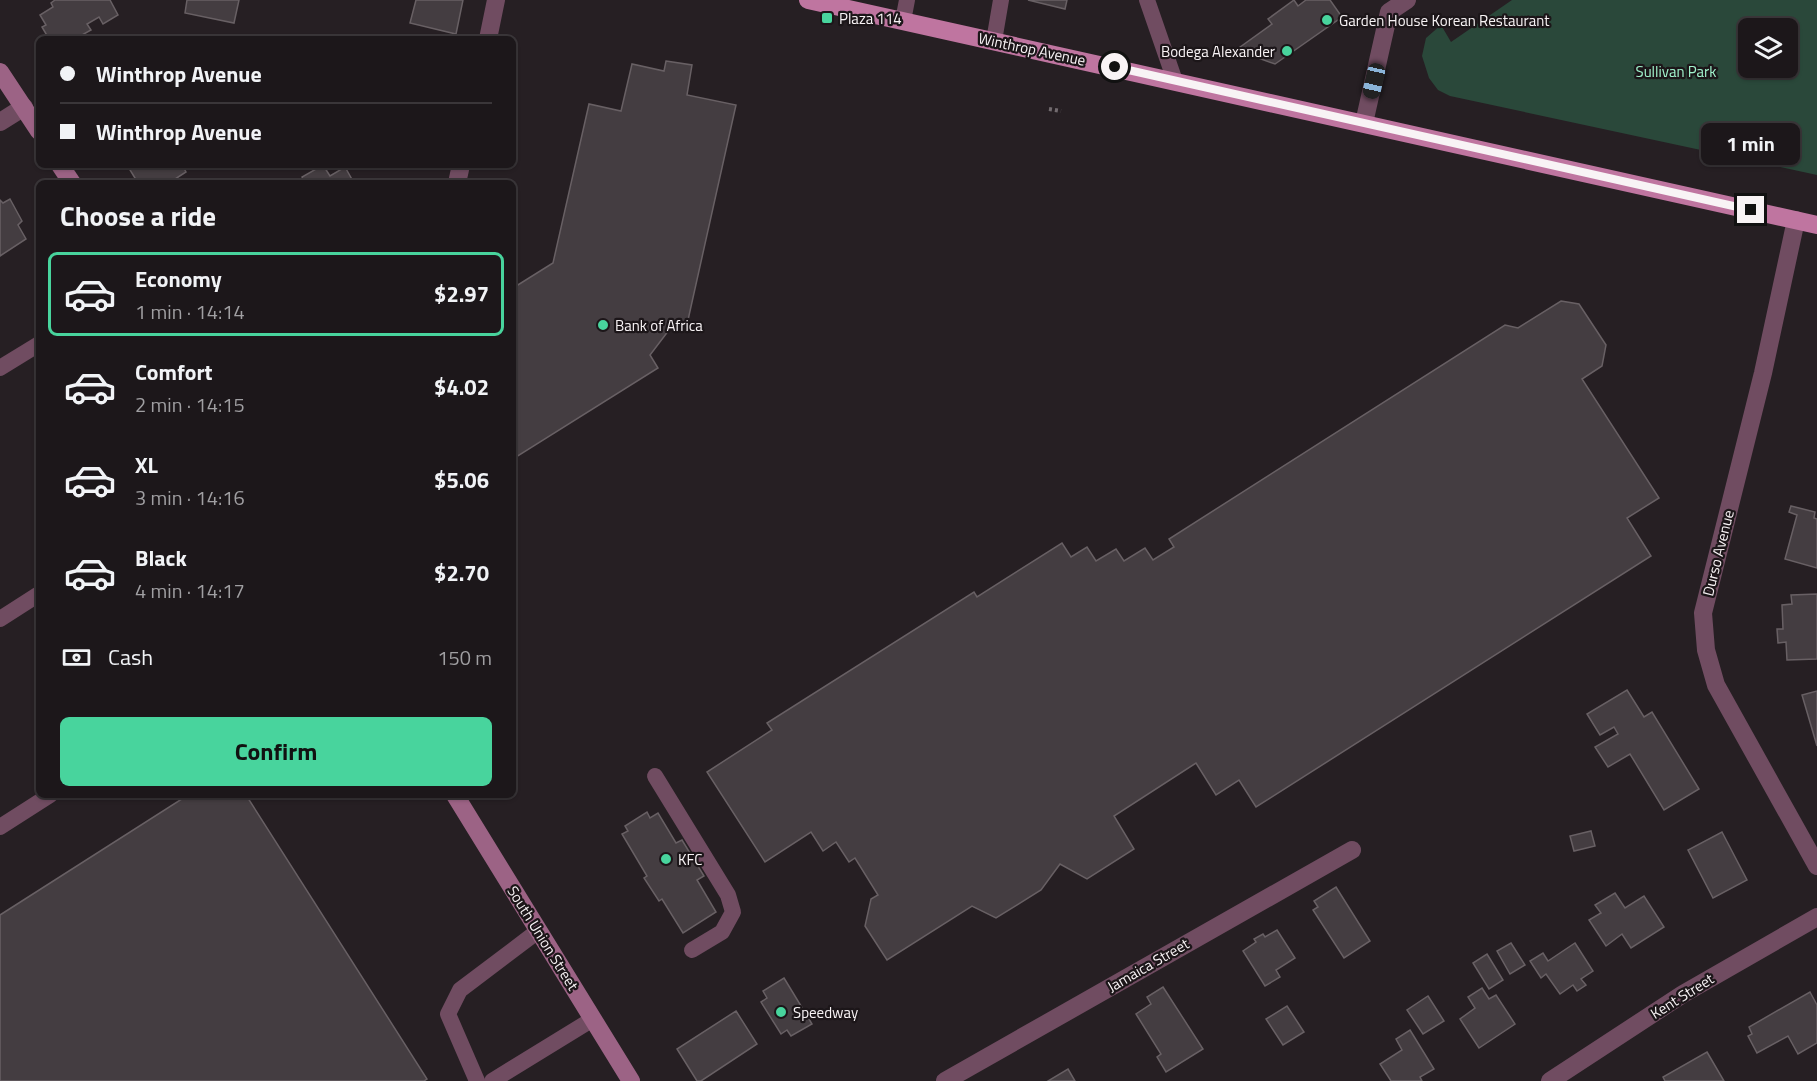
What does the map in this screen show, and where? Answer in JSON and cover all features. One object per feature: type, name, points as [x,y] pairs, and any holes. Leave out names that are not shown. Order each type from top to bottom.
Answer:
[{"type":"main road","name":"Winthrop Avenue","points":[[808,0],[1817,225]]},
{"type":"main road","points":[[0,72],[36,126]]},
{"type":"main road","name":"South Union Street","points":[[457,798],[631,1081]]},
{"type":"street","points":[[489,36],[496,0]]},
{"type":"street","points":[[1364,123],[1385,6],[1407,0]]},
{"type":"street","points":[[0,122],[24,107]]},
{"type":"street","name":"Durso Avenue","points":[[1796,220],[1763,373],[1703,613],[1706,650],[1716,685],[1817,866]]},
{"type":"street","name":"Jamaica Street","points":[[945,1081],[1352,850]]},
{"type":"street","name":"Kent Street","points":[[1550,1081],[1683,994],[1817,917]]},
{"type":"lane","points":[[903,21],[907,0]]},
{"type":"lane","points":[[994,41],[1001,0]]},
{"type":"lane","points":[[1147,0],[1175,81]]},
{"type":"lane","points":[[0,368],[36,346]]},
{"type":"lane","points":[[0,619],[36,596]]},
{"type":"lane","points":[[655,776],[728,895],[733,912],[722,932],[692,950]]},
{"type":"lane","points":[[0,827],[46,798]]},
{"type":"lane","points":[[477,1081],[448,1014],[460,990],[538,932]]},
{"type":"lane","points":[[492,1081],[593,1019]]},
{"type":"path","points":[[1048,109],[1060,111]]},
{"type":"green space","name":"Sullivan Park","points":[[1512,0],[1817,0],[1817,175],[1450,96],[1438,90],[1429,78],[1422,56],[1426,38],[1441,25],[1451,42]]},
{"type":"building","points":[[55,0],[110,0],[118,15],[103,24],[99,17],[87,24],[91,30],[80,36],[47,36],[42,27],[46,25],[40,15],[53,7],[51,3]]},
{"type":"building","points":[[187,0],[239,0],[234,23],[185,13]]},
{"type":"building","points":[[416,0],[463,0],[456,34],[410,23]]},
{"type":"building","points":[[1028,0],[1067,0],[1065,9]]},
{"type":"building","points":[[1294,0],[1298,6],[1306,0],[1330,0],[1342,17],[1275,64],[1236,50],[1272,24],[1268,19]]},
{"type":"building","points":[[666,61],[692,65],[687,95],[736,105],[686,329],[672,326],[650,355],[658,368],[516,457],[516,286],[553,263],[589,104],[621,111],[632,64],[664,71]]},
{"type":"building","points":[[129,168],[184,168],[186,172],[174,180],[136,180]]},
{"type":"building","points":[[318,168],[325,168],[330,176],[346,168],[352,180],[304,180],[302,177]]},
{"type":"building","points":[[10,199],[22,221],[18,225],[26,239],[0,256],[0,200],[3,203]]},
{"type":"building","points":[[1561,301],[1579,304],[1606,345],[1602,366],[1582,379],[1659,498],[1627,518],[1651,556],[1256,807],[1239,780],[1216,795],[1196,763],[1114,816],[1134,849],[1087,879],[1060,864],[1041,890],[996,918],[972,906],[887,960],[865,926],[871,899],[878,895],[855,858],[849,862],[836,842],[823,851],[811,832],[765,862],[707,772],[772,730],[767,723],[974,592],[977,597],[1062,543],[1071,557],[1087,547],[1096,561],[1116,549],[1124,561],[1145,548],[1153,560],[1174,547],[1169,539],[1505,325],[1518,328]]},
{"type":"building","points":[[1791,506],[1815,512],[1817,568],[1785,559],[1797,515],[1789,512]]},
{"type":"building","points":[[1817,594],[1817,659],[1787,660],[1786,642],[1778,643],[1777,629],[1783,629],[1782,605],[1792,604],[1791,595]]},
{"type":"building","points":[[1627,690],[1644,717],[1652,712],[1699,789],[1664,810],[1630,754],[1608,767],[1595,747],[1618,734],[1614,727],[1600,735],[1587,714]]},
{"type":"building","points":[[1817,691],[1817,746],[1802,695]]},
{"type":"building","points":[[183,798],[248,798],[427,1079],[424,1081],[0,1081],[0,915]]},
{"type":"building","name":"KFC","points":[[647,812],[650,818],[658,813],[676,843],[682,840],[704,876],[697,880],[716,912],[683,933],[662,899],[659,901],[644,878],[647,876],[622,834],[628,831],[625,826]]},
{"type":"building","points":[[1591,831],[1595,846],[1574,851],[1570,836]]},
{"type":"building","points":[[1722,832],[1747,880],[1713,898],[1688,850]]},
{"type":"building","points":[[1336,887],[1370,941],[1344,958],[1313,910],[1318,907],[1314,901]]},
{"type":"building","points":[[1615,893],[1625,908],[1644,896],[1664,927],[1631,948],[1622,934],[1606,946],[1589,920],[1601,913],[1595,905]]},
{"type":"building","points":[[1277,930],[1295,958],[1276,970],[1280,977],[1265,986],[1243,951],[1256,942],[1254,939],[1263,934],[1265,937]]},
{"type":"building","points":[[1511,943],[1525,965],[1510,974],[1497,951]]},
{"type":"building","points":[[1575,943],[1593,971],[1581,979],[1586,985],[1577,991],[1573,985],[1560,994],[1546,974],[1541,978],[1530,961],[1543,953],[1548,961]]},
{"type":"building","points":[[1487,954],[1503,980],[1489,989],[1473,963]]},
{"type":"building","points":[[784,978],[812,1024],[791,1036],[787,1030],[781,1034],[761,1002],[767,998],[763,991]]},
{"type":"building","points":[[1163,987],[1203,1049],[1166,1072],[1157,1057],[1161,1054],[1136,1014],[1151,1004],[1147,997]]},
{"type":"building","points":[[1482,988],[1489,999],[1496,995],[1515,1024],[1479,1048],[1460,1019],[1475,1008],[1468,997]]},
{"type":"building","points":[[1810,992],[1817,1005],[1817,1043],[1798,1054],[1788,1036],[1757,1053],[1748,1036],[1752,1034],[1749,1027]]},
{"type":"building","points":[[1428,996],[1444,1021],[1423,1034],[1407,1010]]},
{"type":"building","points":[[1287,1006],[1304,1032],[1283,1045],[1266,1019]]},
{"type":"building","points":[[736,1011],[757,1044],[701,1081],[697,1081],[677,1049]]},
{"type":"building","points":[[1410,1030],[1434,1069],[1420,1077],[1422,1081],[1391,1081],[1380,1064],[1402,1050],[1396,1039]]},
{"type":"building","points":[[1707,1052],[1724,1081],[1665,1081],[1663,1077]]},
{"type":"building","points":[[1068,1069],[1075,1081],[1048,1081]]},
{"type":"place","name":"Plaza 114","points":[[827,18]]},
{"type":"place","name":"Garden House Korean Restaurant","points":[[1327,20]]},
{"type":"place","name":"Bodega Alexander","points":[[1287,51]]},
{"type":"place","name":"Bank of Africa","points":[[603,325]]},
{"type":"place","name":"KFC","points":[[666,859]]},
{"type":"place","name":"Speedway","points":[[781,1012]]},
{"type":"route","points":[[1115,67],[1751,210]]}]
